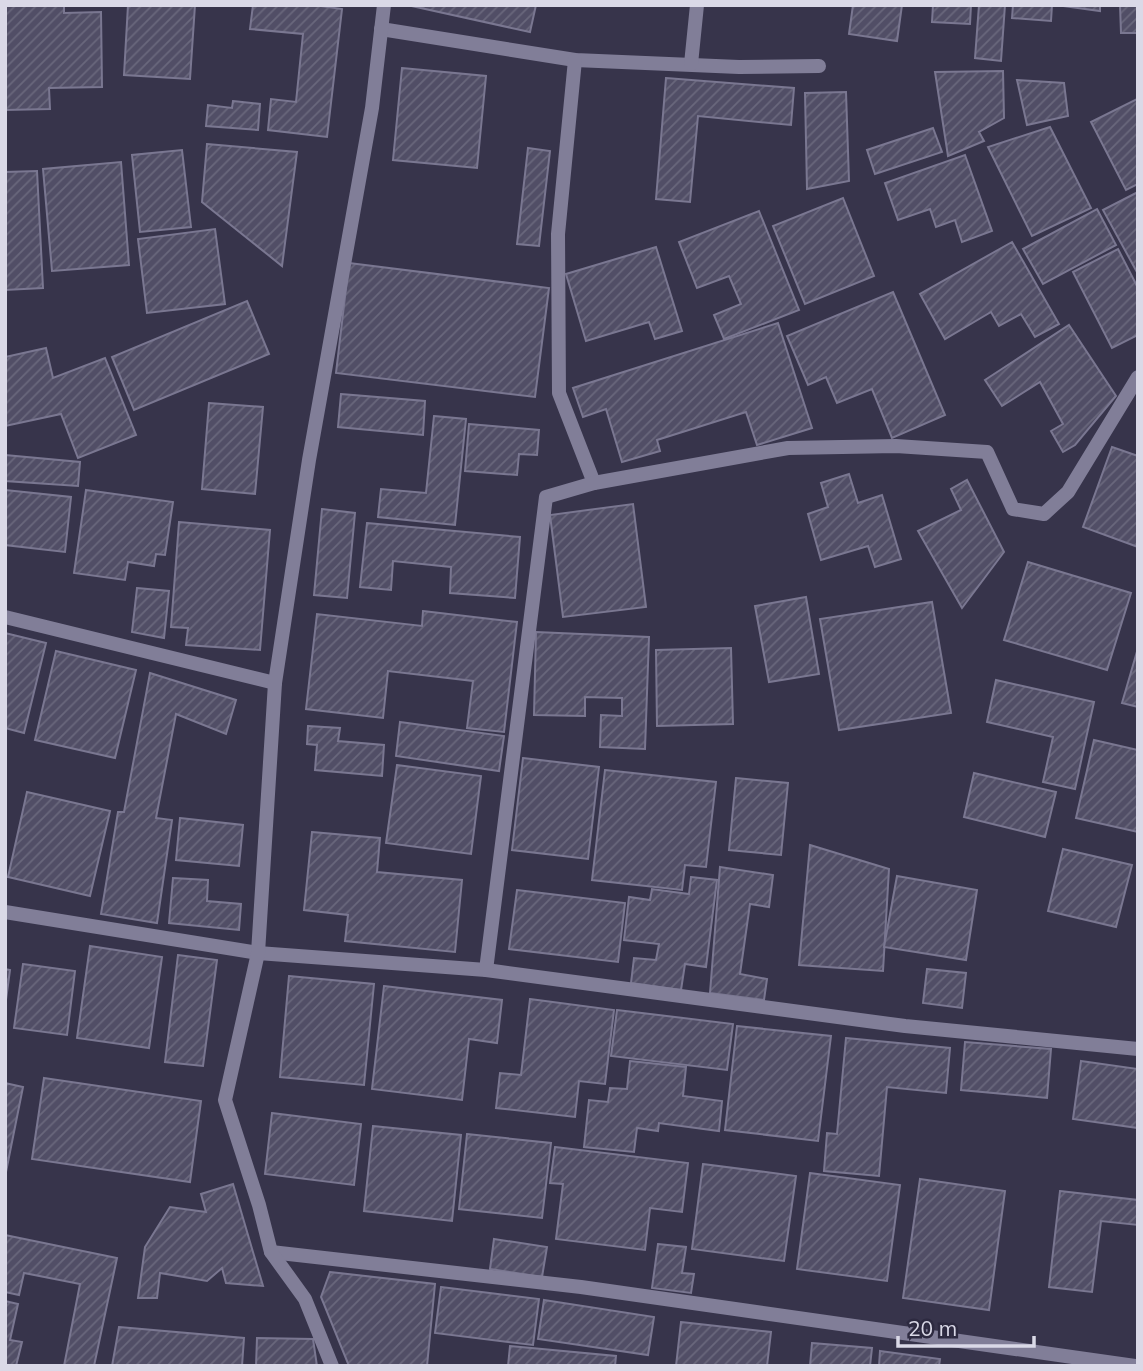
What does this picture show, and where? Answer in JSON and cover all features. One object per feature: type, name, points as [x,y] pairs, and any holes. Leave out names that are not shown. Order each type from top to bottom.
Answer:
[{"type":"street","points":[[332,1366],[305,1299],[271,1252],[259,1205],[225,1100],[258,953],[275,683],[309,460],[372,108],[384,5]]},
{"type":"street","points":[[691,64],[697,5]]},
{"type":"street","points":[[381,29],[575,60],[819,66]]},
{"type":"street","points":[[575,60],[558,234],[559,393],[594,483]]},
{"type":"street","points":[[486,970],[546,498],[594,483],[788,447],[896,446],[987,452],[1013,509],[1044,514],[1068,492],[1138,377]]},
{"type":"street","points":[[5,617],[275,683]]},
{"type":"street","points":[[5,912],[258,953],[486,970],[905,1026],[1138,1049]]},
{"type":"street","points":[[271,1252],[581,1287],[1135,1366]]},
{"type":"building","points":[[5,5],[64,5],[64,13],[101,12],[102,87],[49,88],[50,109],[5,110]]},
{"type":"building","points":[[128,5],[195,5],[190,79],[124,75]]},
{"type":"building","points":[[253,5],[314,5],[342,9],[327,137],[268,130],[271,99],[296,102],[303,34],[250,29]]},
{"type":"building","points":[[407,5],[474,6],[536,5],[530,32]]},
{"type":"building","points":[[853,5],[902,5],[897,41],[849,34]]},
{"type":"building","points":[[933,5],[971,5],[970,24],[932,22]]},
{"type":"building","points":[[979,5],[1005,5],[1001,61],[975,58]]},
{"type":"building","points":[[1013,5],[1052,5],[1051,21],[1012,18]]},
{"type":"building","points":[[1056,5],[1100,5],[1100,11]]},
{"type":"building","points":[[1120,5],[1138,5],[1138,33],[1121,33]]},
{"type":"building","points":[[402,68],[486,76],[477,168],[393,160]]},
{"type":"building","points":[[1003,71],[1004,118],[979,132],[984,141],[948,156],[935,72]]},
{"type":"building","points":[[666,78],[794,88],[791,125],[698,116],[690,202],[656,199]]},
{"type":"building","points":[[1017,80],[1064,83],[1068,116],[1027,125]]},
{"type":"building","points":[[846,92],[849,181],[807,189],[805,93]]},
{"type":"building","points":[[1137,99],[1138,184],[1126,190],[1091,122]]},
{"type":"building","points":[[233,101],[260,104],[258,130],[206,126],[208,105],[232,108]]},
{"type":"building","points":[[1050,127],[1091,208],[1032,236],[988,147]]},
{"type":"building","points":[[933,128],[942,152],[875,174],[867,150]]},
{"type":"building","points":[[207,144],[297,152],[282,266],[202,202]]},
{"type":"building","points":[[528,148],[550,151],[539,246],[517,244]]},
{"type":"building","points":[[182,150],[191,227],[140,232],[132,155]]},
{"type":"building","points":[[965,155],[992,231],[962,242],[955,220],[936,227],[930,209],[898,220],[885,183]]},
{"type":"building","points":[[121,162],[129,265],[52,271],[43,169]]},
{"type":"building","points":[[37,171],[43,288],[5,290],[5,172]]},
{"type":"building","points":[[1138,192],[1138,274],[1103,210]]},
{"type":"building","points":[[843,198],[874,276],[805,304],[773,226]]},
{"type":"building","points":[[1097,209],[1116,245],[1043,284],[1023,249]]},
{"type":"building","points":[[759,211],[799,310],[724,339],[714,315],[741,304],[729,276],[697,288],[679,242]]},
{"type":"building","points":[[215,229],[225,304],[147,313],[138,239]]},
{"type":"building","points":[[1012,242],[1059,324],[1035,337],[1021,314],[999,326],[991,312],[945,339],[920,294]]},
{"type":"building","points":[[656,247],[682,331],[655,339],[649,322],[586,341],[566,274]]},
{"type":"building","points":[[1118,249],[1138,288],[1138,335],[1112,348],[1073,272]]},
{"type":"building","points":[[349,263],[549,288],[535,397],[336,373]]},
{"type":"building","points":[[893,292],[945,415],[892,438],[872,389],[837,403],[826,377],[808,385],[787,336]]},
{"type":"building","points":[[247,301],[269,354],[134,410],[112,357]]},
{"type":"building","points":[[778,323],[812,428],[757,445],[746,412],[657,440],[660,451],[622,462],[606,409],[583,417],[573,388]]},
{"type":"building","points":[[1069,325],[1116,396],[1075,445],[1063,452],[1051,431],[1063,424],[1040,382],[1002,406],[985,380]]},
{"type":"building","points":[[46,348],[53,378],[105,358],[136,435],[78,458],[61,414],[5,426],[5,357]]},
{"type":"building","points":[[341,394],[425,401],[423,435],[338,427]]},
{"type":"building","points":[[209,403],[263,407],[255,494],[202,489]]},
{"type":"building","points":[[434,416],[466,419],[455,525],[378,517],[381,489],[426,493]]},
{"type":"building","points":[[469,424],[539,430],[537,455],[519,454],[517,475],[465,471]]},
{"type":"building","points":[[1112,447],[1138,456],[1138,547],[1083,527]]},
{"type":"building","points":[[5,455],[80,462],[78,486],[5,481]]},
{"type":"building","points":[[849,474],[858,503],[882,495],[901,559],[875,567],[868,546],[821,560],[808,514],[828,507],[821,483]]},
{"type":"building","points":[[967,480],[1004,552],[962,608],[918,531],[961,510],[951,489]]},
{"type":"building","points":[[5,490],[71,497],[65,552],[5,545]]},
{"type":"building","points":[[86,490],[173,502],[165,555],[156,554],[154,566],[128,562],[125,580],[74,573]]},
{"type":"building","points":[[633,504],[646,607],[563,617],[550,515]]},
{"type":"building","points":[[322,509],[355,513],[347,598],[314,595]]},
{"type":"building","points":[[179,522],[270,530],[260,650],[186,645],[188,628],[171,627]]},
{"type":"building","points":[[367,523],[520,537],[515,598],[450,593],[451,567],[393,561],[391,590],[360,587]]},
{"type":"building","points":[[1028,562],[1131,593],[1107,670],[1004,640]]},
{"type":"building","points":[[137,588],[169,591],[164,638],[132,632]]},
{"type":"building","points":[[806,597],[819,674],[769,682],[755,606]]},
{"type":"building","points":[[932,602],[951,713],[839,730],[820,619]]},
{"type":"building","points":[[423,611],[517,622],[504,732],[467,728],[473,681],[388,671],[383,718],[306,709],[317,614],[422,626]]},
{"type":"building","points":[[536,632],[649,637],[645,749],[600,747],[601,715],[622,716],[622,698],[585,697],[585,716],[534,715]]},
{"type":"building","points":[[5,633],[46,643],[24,733],[5,728]]},
{"type":"building","points":[[731,648],[733,724],[657,726],[656,650]]},
{"type":"building","points":[[1138,648],[1138,707],[1122,703]]},
{"type":"building","points":[[56,651],[136,670],[115,758],[35,740]]},
{"type":"building","points":[[150,673],[236,700],[226,734],[176,714],[156,818],[172,820],[157,923],[101,914],[118,812],[124,812]]},
{"type":"building","points":[[996,680],[1094,702],[1075,789],[1043,782],[1053,737],[987,722]]},
{"type":"building","points":[[400,722],[504,736],[499,771],[396,756]]},
{"type":"building","points":[[308,726],[340,728],[338,741],[384,745],[382,776],[315,770],[317,745],[307,744]]},
{"type":"building","points":[[1094,740],[1138,750],[1138,832],[1076,818]]},
{"type":"building","points":[[523,758],[599,767],[588,859],[512,850]]},
{"type":"building","points":[[397,765],[481,776],[471,854],[386,843]]},
{"type":"building","points":[[605,770],[716,782],[706,867],[685,865],[682,890],[592,880]]},
{"type":"building","points":[[974,773],[1056,792],[1045,837],[964,817]]},
{"type":"building","points":[[736,778],[788,783],[781,855],[729,850]]},
{"type":"building","points":[[27,792],[110,811],[90,896],[8,877]]},
{"type":"building","points":[[180,818],[243,825],[239,866],[176,860]]},
{"type":"building","points":[[312,832],[380,838],[377,872],[462,880],[455,952],[345,941],[348,915],[304,910]]},
{"type":"building","points":[[810,845],[889,869],[883,971],[799,965]]},
{"type":"building","points":[[1063,849],[1132,865],[1116,927],[1048,911]]},
{"type":"building","points":[[720,867],[773,875],[769,907],[750,904],[740,974],[767,979],[764,1000],[710,993]]},
{"type":"building","points":[[897,876],[977,890],[966,960],[884,947]]},
{"type":"building","points":[[691,877],[717,880],[706,967],[685,964],[681,990],[631,983],[634,958],[656,960],[659,944],[624,940],[629,897],[650,900],[652,889],[689,894]]},
{"type":"building","points":[[173,878],[208,880],[207,901],[241,904],[239,930],[169,923]]},
{"type":"building","points":[[517,890],[625,903],[618,962],[509,949]]},
{"type":"building","points":[[90,946],[162,957],[149,1048],[77,1038]]},
{"type":"building","points":[[178,955],[217,960],[203,1066],[165,1062]]},
{"type":"building","points":[[23,964],[75,971],[67,1035],[14,1028]]},
{"type":"building","points":[[5,969],[10,970],[5,1007]]},
{"type":"building","points":[[927,969],[966,973],[962,1008],[923,1003]]},
{"type":"building","points":[[289,976],[374,984],[364,1085],[280,1077]]},
{"type":"building","points":[[384,986],[502,1000],[497,1043],[469,1039],[462,1100],[372,1089]]},
{"type":"building","points":[[530,999],[614,1010],[605,1084],[579,1081],[575,1117],[496,1108],[500,1073],[521,1075]]},
{"type":"building","points":[[617,1010],[733,1024],[727,1070],[611,1056]]},
{"type":"building","points":[[737,1026],[831,1036],[818,1141],[725,1130]]},
{"type":"building","points":[[846,1038],[950,1048],[946,1093],[887,1087],[879,1176],[824,1171],[827,1133],[837,1134]]},
{"type":"building","points":[[965,1042],[1051,1049],[1047,1098],[961,1090]]},
{"type":"building","points":[[630,1061],[686,1067],[683,1096],[722,1101],[719,1131],[659,1123],[658,1131],[637,1128],[634,1152],[584,1147],[589,1100],[608,1102],[610,1088],[627,1089]]},
{"type":"building","points":[[1081,1061],[1138,1069],[1138,1128],[1073,1119]]},
{"type":"building","points":[[44,1078],[201,1101],[190,1182],[32,1159]]},
{"type":"building","points":[[5,1083],[23,1087],[5,1177]]},
{"type":"building","points":[[272,1113],[361,1124],[354,1185],[265,1174]]},
{"type":"building","points":[[373,1126],[461,1135],[452,1221],[364,1211]]},
{"type":"building","points":[[467,1134],[551,1143],[542,1218],[459,1209]]},
{"type":"building","points":[[555,1147],[688,1163],[682,1212],[650,1208],[645,1250],[556,1239],[563,1184],[550,1183]]},
{"type":"building","points":[[703,1164],[796,1176],[784,1261],[692,1249]]},
{"type":"building","points":[[810,1173],[900,1185],[887,1281],[797,1269]]},
{"type":"building","points":[[920,1179],[1005,1191],[989,1310],[903,1298]]},
{"type":"building","points":[[233,1184],[263,1286],[226,1283],[222,1268],[207,1281],[160,1273],[157,1298],[138,1298],[145,1247],[170,1207],[206,1212],[201,1194]]},
{"type":"building","points":[[1060,1191],[1138,1200],[1138,1225],[1101,1221],[1092,1292],[1049,1287]]},
{"type":"building","points":[[5,1235],[117,1258],[94,1366],[64,1366],[80,1284],[24,1273],[19,1295],[5,1292]]},
{"type":"building","points":[[494,1239],[547,1247],[542,1277],[490,1269]]},
{"type":"building","points":[[658,1244],[686,1247],[682,1273],[694,1274],[691,1293],[652,1288]]},
{"type":"building","points":[[330,1272],[435,1284],[427,1366],[349,1366],[321,1297]]},
{"type":"building","points":[[441,1287],[539,1299],[533,1345],[435,1333]]},
{"type":"building","points":[[544,1300],[654,1317],[648,1355],[538,1339]]},
{"type":"building","points":[[5,1301],[18,1304],[10,1340],[22,1342],[16,1366],[5,1366]]},
{"type":"building","points":[[681,1322],[771,1332],[767,1366],[676,1366]]},
{"type":"building","points":[[119,1327],[244,1338],[242,1366],[112,1366]]},
{"type":"building","points":[[257,1338],[313,1339],[317,1366],[256,1366]]},
{"type":"building","points":[[812,1343],[872,1348],[870,1366],[810,1366]]},
{"type":"building","points":[[510,1346],[616,1356],[615,1366],[508,1366]]},
{"type":"building","points":[[880,1351],[940,1359],[939,1366],[879,1366]]}]
